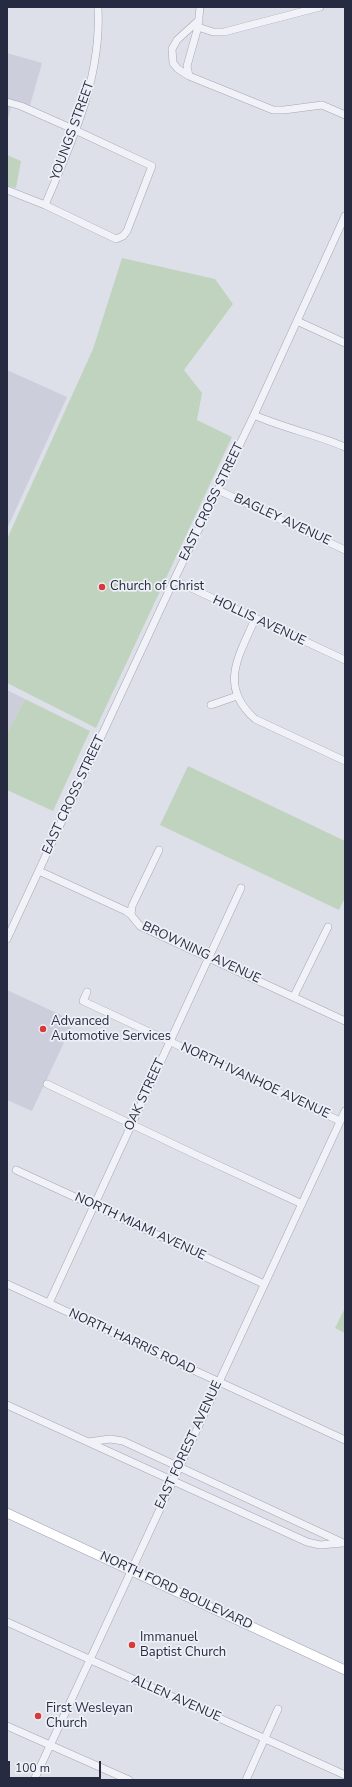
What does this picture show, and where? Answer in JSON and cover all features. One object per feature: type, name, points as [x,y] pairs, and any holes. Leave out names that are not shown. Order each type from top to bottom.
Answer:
[{"type":"main road","name":"NORTH FORD BOULEVARD","points":[[7,1513],[345,1670]]},
{"type":"street","name":"YOUNGS STREET","points":[[45,205],[86,101],[92,77],[98,38],[98,7]]},
{"type":"street","points":[[189,76],[188,66],[199,24],[200,7]]},
{"type":"street","points":[[199,24],[213,32],[224,32],[320,7]]},
{"type":"street","points":[[199,24],[184,33],[172,49],[173,63],[178,69],[189,76],[273,110],[322,105],[345,115]]},
{"type":"street","points":[[7,102],[21,106],[152,166],[128,231],[123,236],[116,239],[111,238],[45,205],[7,190]]},
{"type":"street","name":"EAST CROSS STREET","points":[[7,939],[174,580],[254,415],[345,216]]},
{"type":"street","points":[[297,321],[345,343]]},
{"type":"street","points":[[254,415],[274,424],[318,436],[345,447]]},
{"type":"street","name":"BAGLEY AVENUE","points":[[218,490],[345,550]]},
{"type":"street","name":"HOLLIS AVENUE","points":[[174,580],[345,660]]},
{"type":"street","points":[[255,619],[236,665],[234,676],[237,696],[255,719],[345,761]]},
{"type":"street","points":[[212,705],[237,696]]},
{"type":"street","points":[[131,915],[132,906],[159,850]]},
{"type":"street","name":"BROWNING AVENUE","points":[[39,871],[131,915],[140,926],[294,996],[345,1021]]},
{"type":"street","name":"OAK STREET","points":[[49,1304],[93,1205],[241,888]]},
{"type":"street","points":[[294,996],[328,927]]},
{"type":"street","name":"NORTH IVANHOE AVENUE","points":[[87,992],[81,1004],[170,1042],[340,1121]]},
{"type":"street","points":[[47,1084],[302,1204]]},
{"type":"street","name":"EAST FOREST AVENUE","points":[[34,1780],[345,1111]]},
{"type":"street","name":"NORTH MIAMI AVENUE","points":[[16,1170],[264,1284]]},
{"type":"street","name":"NORTH HARRIS ROAD","points":[[7,1284],[345,1440]]},
{"type":"street","points":[[7,1405],[307,1542],[320,1545],[344,1543]]},
{"type":"street","points":[[88,1442],[110,1439],[123,1441],[344,1543]]},
{"type":"street","name":"ALLEN AVENUE","points":[[7,1622],[345,1775]]},
{"type":"street","points":[[246,1780],[278,1709]]},
{"type":"street","points":[[7,1726],[128,1780]]},
{"type":"shaded area","points":[[7,53],[42,63],[29,109],[12,103],[7,123]]},
{"type":"shaded area","points":[[7,370],[67,397],[7,529]]},
{"type":"shaded area","points":[[7,690],[25,699],[7,733]]},
{"type":"shaded area","points":[[7,990],[74,1021],[32,1111],[7,1100]]},
{"type":"green space","points":[[7,155],[21,161],[16,188],[7,186]]},
{"type":"green space","points":[[122,258],[215,279],[233,304],[184,370],[202,393],[197,420],[232,437],[96,728],[7,683],[7,539],[93,349]]},
{"type":"green space","points":[[25,699],[90,731],[53,811],[7,790],[7,733]]},
{"type":"green space","points":[[188,766],[345,841],[345,898],[339,910],[160,825]]},
{"type":"green space","points":[[345,1308],[345,1333],[335,1328]]},
{"type":"place","name":"Church of Christ","points":[[102,587]]},
{"type":"place","name":"Advanced Automotive Services","points":[[43,1029]]},
{"type":"place","name":"Immanuel Baptist Church","points":[[132,1645]]},
{"type":"place","name":"First Wesleyan Church","points":[[38,1716]]}]
